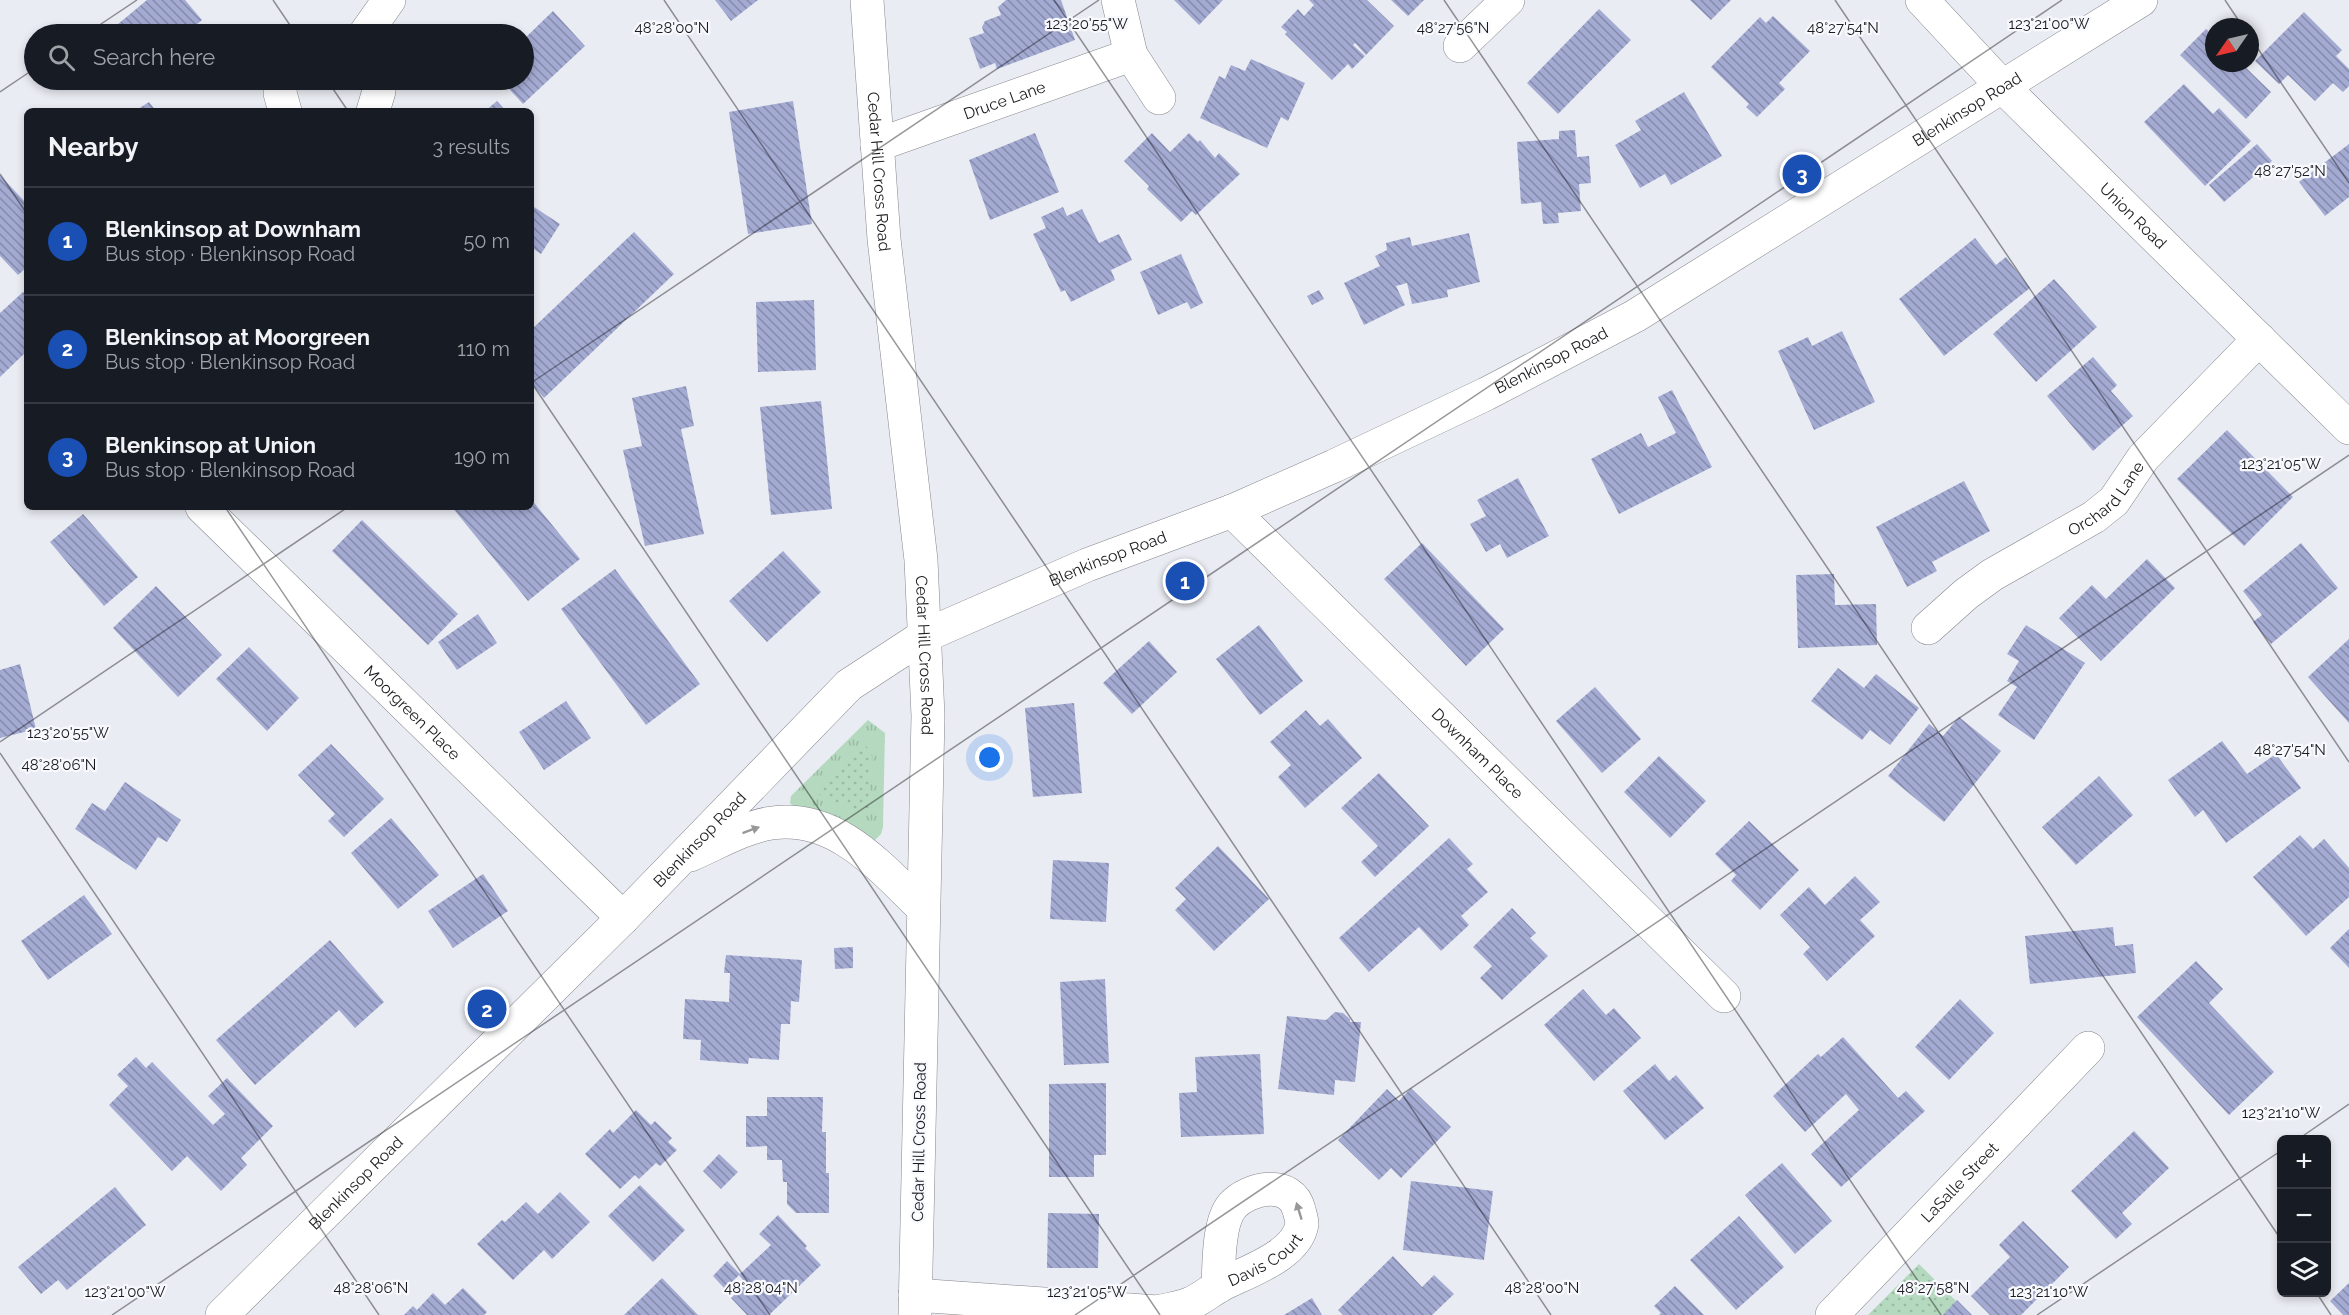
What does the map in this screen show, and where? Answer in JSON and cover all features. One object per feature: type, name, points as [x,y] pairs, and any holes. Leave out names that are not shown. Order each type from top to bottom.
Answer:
[{"type":"street","points":[[372,24],[389,0]]},
{"type":"street","name":"Cedar Hill Cross Road","points":[[867,0],[884,239],[921,560],[928,716],[915,1305]]},
{"type":"street","points":[[1118,0],[1131,55],[1159,98]]},
{"type":"street","points":[[1460,46],[1508,0]]},
{"type":"street","name":"Union Road","points":[[1922,0],[2003,87],[2349,428]]},
{"type":"street","name":"Blenkinsop Road","points":[[222,1315],[623,918],[849,685],[924,636],[1087,565],[1232,511],[1335,466],[1475,399],[1635,316],[2141,0]]},
{"type":"street","name":"Druce Lane","points":[[877,145],[1131,55]]},
{"type":"street","points":[[280,90],[284,108]]},
{"type":"street","points":[[374,108],[379,90]]},
{"type":"street","name":"Orchard Lane","points":[[1928,628],[1966,594],[1992,575],[2094,517],[2114,501],[2143,458],[2259,339]]},
{"type":"street","name":"Moorgreen Place","points":[[205,510],[623,918]]},
{"type":"street","name":"Downham Place","points":[[1232,511],[1724,996]]},
{"type":"street","points":[[677,860],[753,828],[772,823],[814,826],[848,840],[923,908]]},
{"type":"street","name":"LaSalle Street","points":[[1832,1315],[2088,1048]]},
{"type":"street","name":"Davis Court","points":[[915,1305],[1158,1312],[1190,1304],[1218,1287]]},
{"type":"green space","points":[[868,720],[885,733],[883,827],[881,834],[875,840],[840,819],[816,811],[798,809],[790,803],[791,796]]},
{"type":"green space","points":[[865,744],[872,756],[869,808],[866,811],[860,811],[822,797],[819,794],[822,785]]},
{"type":"green space","points":[[1919,1264],[1970,1315],[1868,1315]]},
{"type":"building","points":[[147,0],[185,0],[202,20],[197,24],[118,24]]},
{"type":"building","points":[[715,0],[758,0],[731,21]]},
{"type":"building","points":[[1006,0],[1061,0],[1075,40],[997,69],[995,63],[980,69],[969,38],[984,33],[982,27],[985,21],[1001,15],[998,7]]},
{"type":"building","points":[[1174,0],[1223,0],[1199,25]]},
{"type":"building","points":[[1309,0],[1367,0],[1394,26],[1366,55],[1355,43],[1353,45],[1365,56],[1352,69],[1348,64],[1332,80],[1285,34],[1287,32],[1281,27],[1298,9],[1304,16],[1314,5]]},
{"type":"building","points":[[1391,0],[1424,0],[1408,16]]},
{"type":"building","points":[[1690,0],[1731,0],[1711,20]]},
{"type":"building","points":[[1599,9],[1631,40],[1558,114],[1527,83]]},
{"type":"building","points":[[553,11],[585,46],[523,104],[510,90],[534,90],[534,29]]},
{"type":"building","points":[[2304,12],[2342,50],[2336,56],[2349,69],[2349,86],[2343,92],[2333,83],[2315,101],[2288,75],[2279,84],[2259,65],[2259,57]]},
{"type":"building","points":[[1773,16],[1810,51],[1779,83],[1785,89],[1757,117],[1746,107],[1749,104],[1711,67],[1760,17],[1766,23]]},
{"type":"building","points":[[2205,30],[2205,72],[2250,72],[2271,92],[2246,119],[2180,55]]},
{"type":"building","points":[[1251,59],[1305,83],[1288,121],[1281,117],[1267,148],[1200,118],[1219,76],[1225,79],[1231,65],[1245,71]]},
{"type":"building","points":[[2184,84],[2213,114],[2219,108],[2251,141],[2205,186],[2144,122]]},
{"type":"building","points":[[1684,92],[1722,156],[1671,185],[1665,174],[1640,188],[1615,145],[1641,130],[1635,121]]},
{"type":"building","points":[[497,101],[503,108],[489,108]]},
{"type":"building","points":[[793,101],[812,224],[748,234],[729,112]]},
{"type":"building","points":[[149,102],[154,108],[140,108]]},
{"type":"building","points":[[1575,130],[1577,157],[1589,156],[1591,183],[1579,184],[1581,211],[1558,213],[1559,223],[1543,224],[1541,202],[1521,204],[1517,142],[1559,139],[1559,131]]},
{"type":"building","points":[[1035,133],[1059,192],[990,220],[969,160]]},
{"type":"building","points":[[1152,133],[1170,152],[1189,133],[1198,142],[1200,140],[1215,158],[1219,153],[1240,174],[1196,215],[1192,211],[1181,222],[1147,189],[1149,186],[1124,161]]},
{"type":"building","points":[[2257,144],[2272,161],[2224,202],[2209,185]]},
{"type":"building","points":[[2349,144],[2349,197],[2325,216],[2299,182]]},
{"type":"building","points":[[0,175],[24,201],[24,270],[18,275],[0,256]]},
{"type":"building","points":[[534,207],[560,224],[541,254],[534,249]]},
{"type":"building","points":[[1063,207],[1067,216],[1082,209],[1099,243],[1119,234],[1132,260],[1111,270],[1115,280],[1071,302],[1065,290],[1061,292],[1033,234],[1046,228],[1041,217]]},
{"type":"building","points":[[634,232],[674,274],[544,398],[534,386],[534,327]]},
{"type":"building","points":[[1469,233],[1480,282],[1447,290],[1448,297],[1412,304],[1407,283],[1396,286],[1405,305],[1364,325],[1344,283],[1380,266],[1375,256],[1387,250],[1386,243],[1410,237],[1412,246]]},
{"type":"building","points":[[1975,238],[1996,265],[2006,257],[2030,288],[1944,356],[1899,299]]},
{"type":"building","points":[[1181,254],[1203,303],[1191,309],[1187,302],[1158,315],[1140,272]]},
{"type":"building","points":[[2054,279],[2097,327],[2036,382],[1993,334]]},
{"type":"building","points":[[1319,290],[1324,299],[1312,305],[1307,296]]},
{"type":"building","points":[[24,293],[24,354],[0,377],[0,313]]},
{"type":"building","points":[[814,300],[816,370],[758,372],[756,302]]},
{"type":"building","points":[[1842,331],[1875,402],[1814,430],[1778,351],[1808,337],[1812,346]]},
{"type":"building","points":[[2093,357],[2117,385],[2111,391],[2133,416],[2093,451],[2047,396]]},
{"type":"building","points":[[686,386],[694,426],[681,429],[704,534],[645,546],[623,450],[642,446],[632,398]]},
{"type":"building","points":[[1672,390],[1712,467],[1619,514],[1591,459],[1641,433],[1648,447],[1676,433],[1658,397]]},
{"type":"building","points":[[821,401],[832,509],[771,515],[760,407]]},
{"type":"building","points":[[2227,430],[2293,497],[2244,546],[2177,479]]},
{"type":"building","points":[[1518,478],[1549,536],[1507,558],[1500,544],[1486,552],[1470,524],[1486,516],[1477,500]]},
{"type":"building","points":[[1964,481],[1990,531],[1932,562],[1937,571],[1907,587],[1876,527]]},
{"type":"building","points":[[534,503],[580,559],[528,601],[454,510],[534,510]]},
{"type":"building","points":[[83,514],[138,577],[104,606],[50,542]]},
{"type":"building","points":[[362,520],[458,614],[428,645],[332,551]]},
{"type":"building","points":[[1422,543],[1504,629],[1466,666],[1384,579]]},
{"type":"building","points":[[2301,543],[2338,588],[2271,644],[2253,622],[2262,615],[2243,591]]},
{"type":"building","points":[[783,551],[821,592],[767,642],[729,601]]},
{"type":"building","points":[[2147,559],[2175,588],[2101,661],[2059,618],[2092,585],[2106,599]]},
{"type":"building","points":[[615,569],[700,684],[646,725],[561,609]]},
{"type":"building","points":[[1834,574],[1835,605],[1876,604],[1877,645],[1798,648],[1796,575]]},
{"type":"building","points":[[156,586],[222,655],[178,697],[113,628]]},
{"type":"building","points":[[478,614],[497,643],[457,670],[438,642]]},
{"type":"building","points":[[1259,625],[1303,681],[1260,715],[1216,659]]},
{"type":"building","points":[[2026,625],[2085,663],[2034,740],[1998,715],[2017,687],[2007,681],[2019,661],[2007,654]]},
{"type":"building","points":[[2349,639],[2349,723],[2308,677]]},
{"type":"building","points":[[1149,641],[1177,672],[1132,714],[1103,683]]},
{"type":"building","points":[[249,647],[299,698],[267,731],[216,679]]},
{"type":"building","points":[[20,664],[36,729],[0,738],[0,670]]},
{"type":"building","points":[[1838,668],[1864,688],[1876,674],[1919,708],[1890,745],[1870,730],[1862,740],[1811,701]]},
{"type":"building","points":[[1595,687],[1641,739],[1602,773],[1556,721]]},
{"type":"building","points":[[566,701],[591,738],[544,770],[519,732]]},
{"type":"building","points":[[1074,703],[1082,793],[1033,797],[1025,708]]},
{"type":"building","points":[[1306,710],[1320,726],[1328,719],[1362,758],[1305,808],[1278,777],[1291,765],[1270,742]]},
{"type":"building","points":[[1959,717],[2001,751],[1944,822],[1888,776],[1929,724],[1943,736]]},
{"type":"building","points":[[2222,741],[2247,774],[2276,754],[2301,788],[2226,843],[2203,810],[2195,817],[2168,780]]},
{"type":"building","points":[[331,744],[384,799],[344,837],[328,821],[335,814],[298,775]]},
{"type":"building","points":[[1659,756],[1706,801],[1670,838],[1624,792]]},
{"type":"building","points":[[1379,773],[1429,826],[1375,877],[1361,862],[1378,846],[1341,808]]},
{"type":"building","points":[[2099,776],[2133,815],[2076,865],[2042,827]]},
{"type":"building","points":[[125,782],[181,820],[167,842],[158,837],[136,870],[75,829],[92,803],[105,811]]},
{"type":"building","points":[[391,818],[439,875],[398,909],[351,853]]},
{"type":"building","points":[[1749,821],[1799,870],[1760,910],[1731,881],[1736,875],[1715,854]]},
{"type":"building","points":[[2300,835],[2313,849],[2324,839],[2349,868],[2349,897],[2306,936],[2253,877]]},
{"type":"building","points":[[1449,838],[1473,864],[1467,869],[1488,892],[1461,916],[1469,925],[1441,951],[1419,927],[1369,972],[1339,938]]},
{"type":"building","points":[[1218,846],[1269,899],[1214,951],[1175,910],[1186,899],[1175,888]]},
{"type":"building","points":[[1053,860],[1109,863],[1106,922],[1050,919]]},
{"type":"building","points":[[483,874],[508,911],[453,948],[428,911]]},
{"type":"building","points":[[1855,876],[1880,902],[1860,920],[1875,936],[1827,981],[1803,954],[1810,947],[1780,915],[1809,887],[1825,905]]},
{"type":"building","points":[[84,895],[112,934],[48,980],[21,941]]},
{"type":"building","points":[[1512,908],[1536,933],[1530,938],[1548,956],[1502,1000],[1480,978],[1492,966],[1473,947]]},
{"type":"building","points":[[2113,927],[2115,946],[2133,944],[2136,973],[2030,984],[2025,936]]},
{"type":"building","points":[[2349,929],[2349,968],[2330,948]]},
{"type":"building","points":[[330,940],[384,1002],[355,1028],[339,1010],[255,1085],[216,1040]]},
{"type":"building","points":[[853,947],[853,968],[835,969],[834,948]]},
{"type":"building","points":[[726,955],[802,960],[799,1002],[791,1001],[790,1024],[781,1024],[779,1060],[749,1058],[748,1064],[700,1060],[701,1040],[683,1039],[685,999],[729,1002],[730,973],[724,973]]},
{"type":"building","points":[[2196,961],[2223,989],[2209,1003],[2274,1072],[2229,1115],[2137,1017]]},
{"type":"building","points":[[1105,979],[1109,1063],[1064,1065],[1060,982]]},
{"type":"building","points":[[1583,989],[1606,1015],[1614,1008],[1641,1038],[1594,1081],[1544,1025]]},
{"type":"building","points":[[1960,999],[1994,1033],[1949,1080],[1915,1047]]},
{"type":"building","points":[[1335,1012],[1343,1013],[1350,1019],[1350,1022],[1361,1022],[1355,1082],[1335,1080],[1334,1095],[1278,1089],[1287,1016],[1326,1020]]},
{"type":"building","points":[[1843,1037],[1898,1098],[1906,1091],[1925,1111],[1841,1187],[1811,1154],[1859,1110],[1846,1094],[1805,1132],[1773,1096],[1818,1054],[1821,1057]]},
{"type":"building","points":[[1260,1054],[1264,1134],[1181,1137],[1179,1093],[1197,1092],[1195,1057]]},
{"type":"building","points":[[136,1057],[146,1068],[152,1062],[213,1125],[225,1114],[208,1096],[227,1078],[273,1126],[241,1158],[247,1165],[221,1191],[187,1156],[172,1171],[109,1105],[128,1086],[117,1075]]},
{"type":"building","points":[[1655,1064],[1669,1081],[1676,1075],[1704,1108],[1665,1140],[1623,1091]]},
{"type":"building","points":[[1106,1083],[1106,1155],[1094,1155],[1094,1177],[1049,1177],[1049,1084]]},
{"type":"building","points":[[1411,1088],[1451,1127],[1401,1178],[1391,1168],[1379,1180],[1338,1140],[1387,1089],[1399,1101]]},
{"type":"building","points":[[767,1097],[823,1097],[822,1132],[826,1132],[829,1213],[796,1213],[787,1204],[787,1182],[783,1182],[782,1160],[767,1160],[767,1146],[746,1147],[746,1116],[767,1116]]},
{"type":"building","points":[[636,1110],[651,1125],[655,1121],[672,1138],[668,1142],[677,1150],[660,1166],[656,1163],[639,1179],[635,1175],[620,1189],[585,1154],[610,1129],[613,1133]]},
{"type":"building","points":[[2134,1131],[2169,1168],[2122,1213],[2132,1224],[2116,1239],[2071,1191]]},
{"type":"building","points":[[719,1154],[738,1172],[721,1189],[703,1171]]},
{"type":"building","points":[[1782,1163],[1832,1221],[1795,1254],[1745,1195]]},
{"type":"building","points":[[1411,1181],[1493,1191],[1484,1260],[1403,1250]]},
{"type":"building","points":[[640,1185],[685,1230],[653,1262],[608,1216]]},
{"type":"building","points":[[115,1187],[146,1225],[67,1290],[58,1280],[41,1294],[18,1267]]},
{"type":"building","points":[[560,1192],[590,1222],[552,1259],[544,1250],[513,1280],[477,1244],[502,1220],[505,1222],[526,1202],[538,1214]]},
{"type":"building","points":[[1048,1213],[1099,1214],[1098,1268],[1047,1268]]},
{"type":"building","points":[[778,1215],[821,1265],[769,1315],[747,1315],[731,1298],[746,1284],[739,1275],[725,1289],[713,1276],[727,1261],[740,1274],[771,1245],[759,1234]]},
{"type":"building","points":[[1739,1216],[1784,1267],[1736,1310],[1690,1260]]},
{"type":"building","points":[[2023,1221],[2069,1267],[2021,1315],[1990,1315],[1971,1296],[2010,1257],[1999,1245]]},
{"type":"building","points":[[1393,1256],[1422,1287],[1434,1275],[1454,1294],[1432,1315],[1343,1315],[1338,1310]]},
{"type":"building","points":[[662,1278],[698,1315],[624,1315]]},
{"type":"building","points":[[2349,1283],[2349,1315],[2343,1315],[2330,1301]]},
{"type":"building","points":[[1675,1286],[1704,1315],[1659,1315],[1661,1313],[1654,1306]]},
{"type":"building","points":[[463,1288],[487,1312],[484,1315],[404,1315],[413,1306],[417,1310],[433,1293],[445,1305]]},
{"type":"building","points":[[1312,1298],[1322,1315],[1284,1315]]},
{"type":"building","points":[[1957,1300],[1972,1315],[1943,1315]]},
{"type":"place","name":"Blenkinsop at Union","points":[[1802,174]]},
{"type":"place","name":"Blenkinsop at Downham","points":[[1185,581]]},
{"type":"place","name":"Blenkinsop at Moorgreen","points":[[487,1009]]}]
